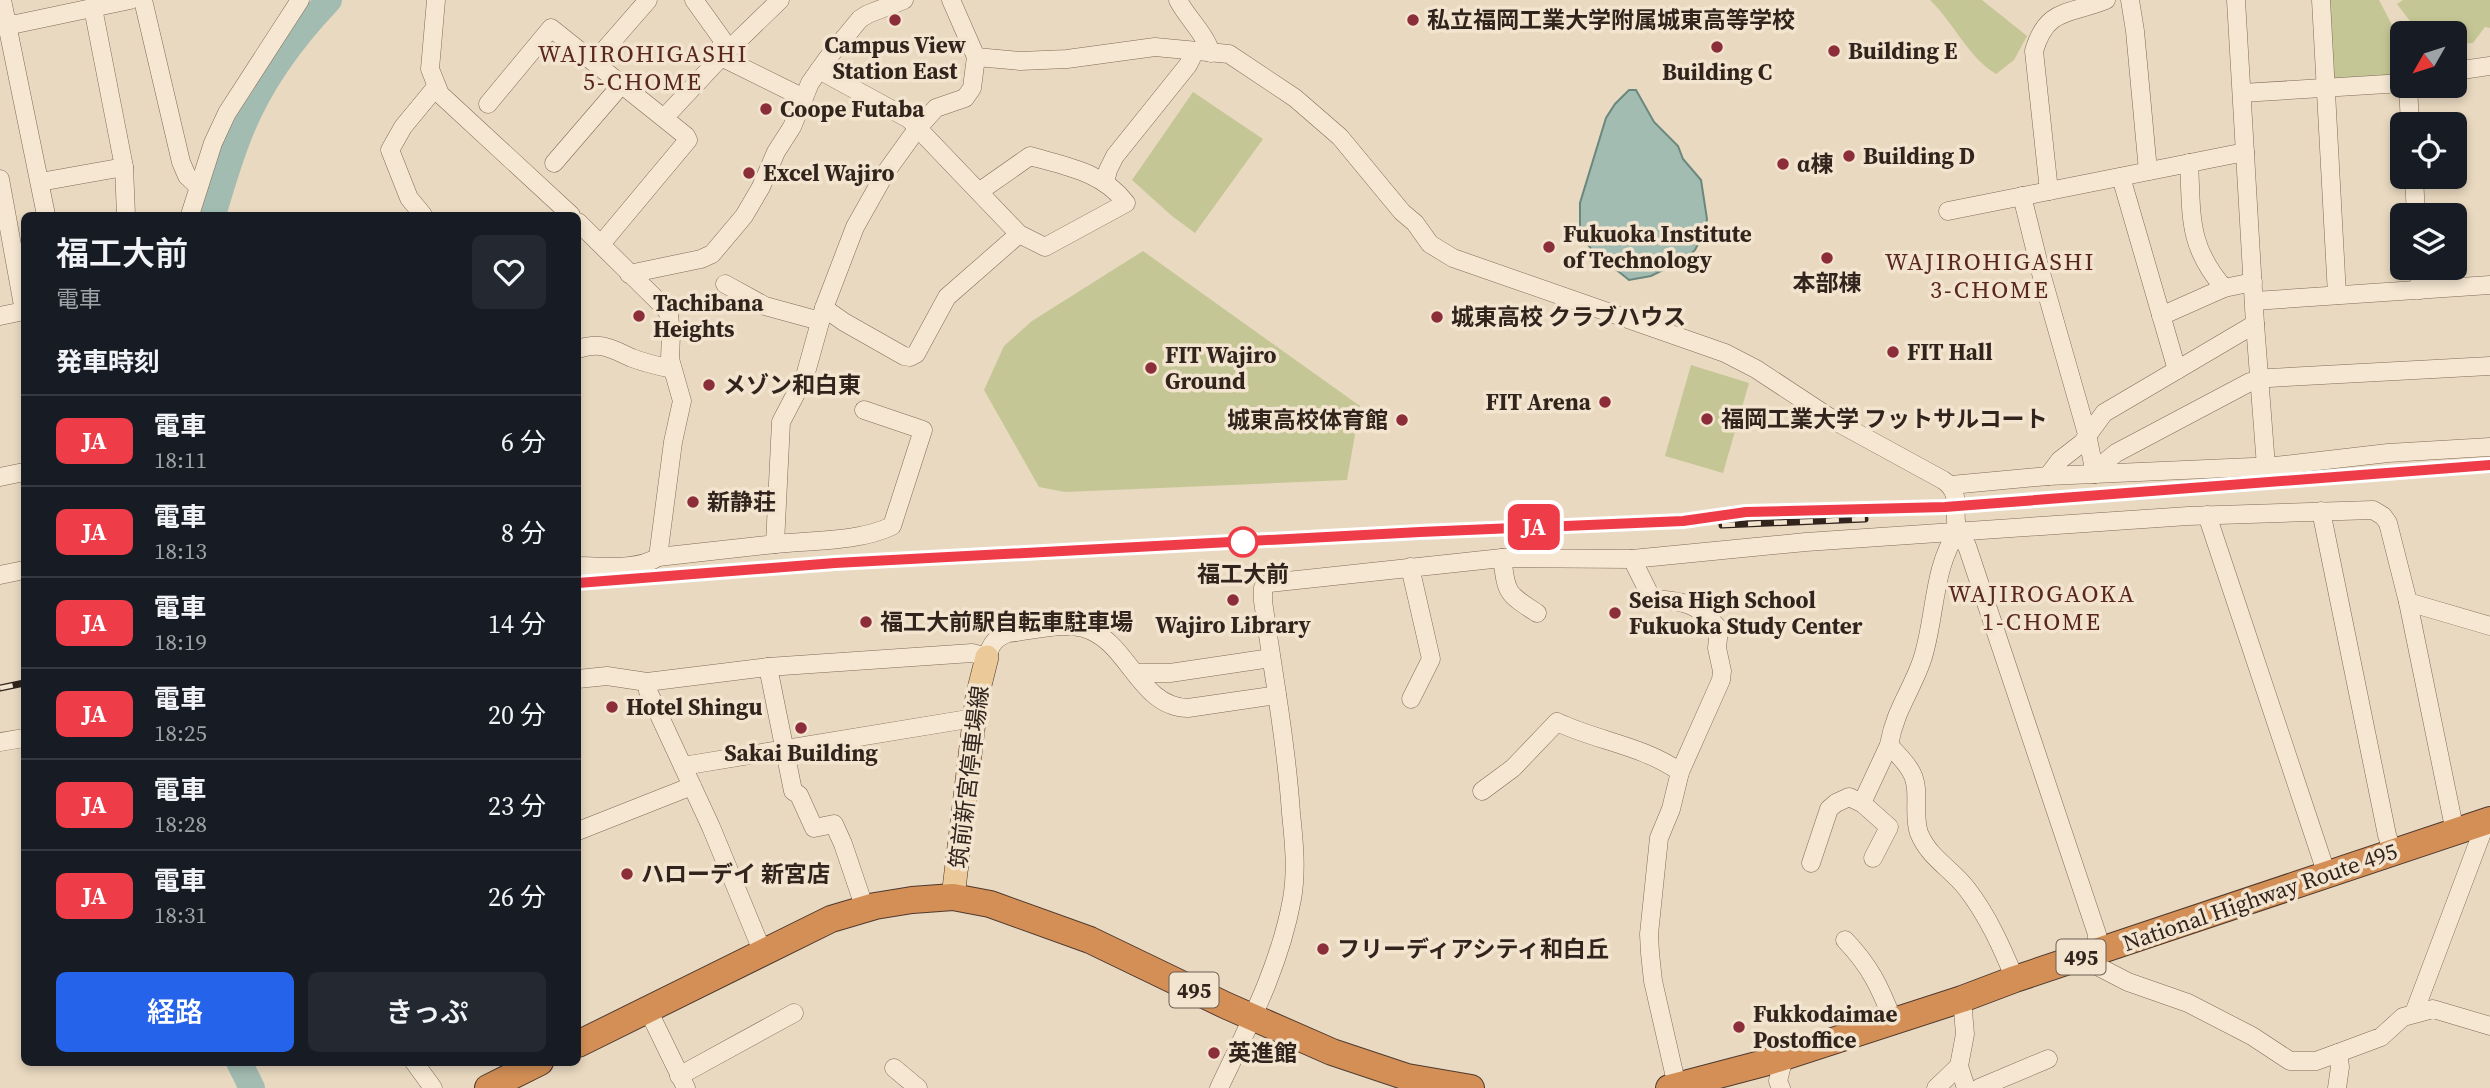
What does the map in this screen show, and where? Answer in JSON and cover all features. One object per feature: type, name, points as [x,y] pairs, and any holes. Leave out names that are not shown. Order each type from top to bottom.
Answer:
[{"type":"highway","name":"National Highway Route 495","points":[[1673,1087],[1784,1057],[1962,999],[2488,821]]},
{"type":"highway","name":"495","points":[[581,1043],[831,919],[912,900],[953,897],[990,904],[1090,940],[1332,1052],[1433,1085],[1471,1088]]},
{"type":"highway","points":[[488,1088],[532,1066]]},
{"type":"main road","name":"筑前新宮停車場線","points":[[953,897],[974,718],[987,657]]},
{"type":"street","points":[[2,0],[4,22],[45,212]]},
{"type":"street","points":[[4,22],[16,24],[65,7],[93,8],[128,0]]},
{"type":"street","points":[[143,0],[181,162],[187,176],[198,186]]},
{"type":"street","points":[[191,212],[213,144],[228,113],[300,0]]},
{"type":"street","points":[[436,0],[430,69],[436,87],[449,104],[567,212]]},
{"type":"street","points":[[594,62],[648,0]]},
{"type":"street","points":[[694,0],[722,39],[721,57]]},
{"type":"street","points":[[664,118],[721,57],[780,0]]},
{"type":"street","points":[[629,274],[701,259],[712,254],[744,216],[761,187],[776,152],[792,127],[810,83],[819,70],[860,19],[904,0]]},
{"type":"street","points":[[775,544],[780,422],[805,376],[822,314],[855,227],[886,172],[917,129],[936,108],[965,98],[972,88],[975,57],[951,0]]},
{"type":"street","points":[[1105,183],[1115,156],[1188,65],[1203,52],[1205,40],[1187,18],[1178,0]]},
{"type":"street","points":[[2049,191],[2035,51],[2037,43],[2042,30],[2051,19],[2106,0]]},
{"type":"street","points":[[2130,0],[2148,171]]},
{"type":"street","points":[[2236,0],[2266,466]]},
{"type":"street","points":[[2321,0],[2337,295]]},
{"type":"street","points":[[93,8],[124,167],[126,212]]},
{"type":"street","points":[[488,104],[551,27],[686,136],[688,140],[602,243]]},
{"type":"street","points":[[975,57],[1020,61],[1067,60],[1155,47],[1229,54],[1295,98],[1340,137],[1430,244],[1441,251],[1453,258],[1725,354],[1756,369],[1835,421],[1951,485],[2095,474],[2266,466],[2388,453],[2490,447]]},
{"type":"street","points":[[721,57],[804,98]]},
{"type":"street","points":[[2468,69],[2490,66]]},
{"type":"street","points":[[819,70],[909,118],[1019,234],[1045,247],[1126,203],[1119,193],[1093,174],[1030,156],[980,191]]},
{"type":"street","points":[[554,163],[622,84]]},
{"type":"street","points":[[2242,93],[2390,84]]},
{"type":"street","points":[[421,212],[409,198],[390,150],[403,127],[436,87]]},
{"type":"street","points":[[1948,211],[2245,152]]},
{"type":"street","points":[[2189,163],[2191,224],[2196,244],[2211,273],[2224,288]]},
{"type":"street","points":[[40,182],[124,167]]},
{"type":"street","points":[[2121,177],[2177,370]]},
{"type":"street","points":[[0,179],[21,294]]},
{"type":"street","points":[[2022,196],[2087,434],[2095,474]]},
{"type":"street","points":[[581,225],[602,243],[669,315],[671,369],[682,401],[673,442],[658,557]]},
{"type":"street","points":[[725,284],[765,306],[822,314],[844,322],[910,357],[916,354],[947,297],[1019,234]]},
{"type":"street","points":[[2420,280],[2420,290]]},
{"type":"street","points":[[2161,316],[2224,288],[2253,282]]},
{"type":"street","points":[[2254,300],[2490,285]]},
{"type":"street","points":[[0,316],[21,312]]},
{"type":"street","points":[[2048,477],[2060,460],[2082,443],[2104,413],[2255,324]]},
{"type":"street","points":[[581,349],[602,346],[614,348],[632,358],[671,369]]},
{"type":"street","points":[[2095,474],[2116,453],[2250,382],[2490,366]]},
{"type":"street","points":[[581,566],[628,565],[650,562],[658,557],[855,536],[882,531],[892,526],[923,430],[864,410]]},
{"type":"street","points":[[0,477],[21,473]]},
{"type":"street","points":[[1951,485],[1955,493],[1958,531],[1967,546],[2097,934],[2097,966],[2127,982],[2188,1003],[2252,1036],[2290,1061],[2316,1061],[2339,1053],[2381,1037],[2403,1017],[2434,1009],[2490,1026]]},
{"type":"street","points":[[1219,1088],[1279,954],[1292,898],[1295,863],[1289,772],[1263,601],[1263,588],[1269,583],[1502,558],[1633,559],[1958,531],[2207,515],[2373,510],[2384,516],[2388,523],[2408,602],[2455,832]]},
{"type":"street","points":[[2321,511],[2392,853]]},
{"type":"street","points":[[2207,515],[2327,875]]},
{"type":"street","points":[[1862,803],[1889,745],[1895,716],[1922,662],[1947,547],[1958,531]]},
{"type":"street","points":[[1502,558],[1506,587],[1511,597],[1537,613]]},
{"type":"street","points":[[1633,559],[1652,600],[1690,603],[1709,616],[1719,629],[1717,648],[1722,671],[1721,680],[1680,772],[1671,809],[1659,838],[1649,934],[1653,981],[1673,1087]]},
{"type":"street","points":[[1410,567],[1431,659],[1411,699]]},
{"type":"street","points":[[0,575],[21,571]]},
{"type":"street","points":[[2408,602],[2490,626]]},
{"type":"street","points":[[581,679],[607,676],[647,682],[768,667],[972,653],[987,657],[991,645],[1008,633],[1075,626],[1088,629],[1109,642],[1144,686],[1159,699],[1176,708],[1277,695]]},
{"type":"street","points":[[1136,673],[1170,673],[1271,658]]},
{"type":"street","points":[[768,667],[793,791],[799,795],[814,828],[834,824],[865,909]]},
{"type":"street","points":[[647,682],[648,691],[692,786],[763,953]]},
{"type":"street","points":[[683,766],[974,718]]},
{"type":"street","points":[[1482,791],[1513,768],[1558,722],[1576,731],[1662,760],[1680,772]]},
{"type":"street","points":[[0,742],[21,738]]},
{"type":"street","points":[[1889,745],[1912,771],[1919,832],[1933,858],[1954,874],[1968,890],[2001,947],[2015,979]]},
{"type":"street","points":[[581,830],[692,786]]},
{"type":"street","points":[[1811,863],[1829,809],[1849,797],[1862,803],[1889,827],[1919,832]]},
{"type":"street","points":[[2414,1013],[2488,821]]},
{"type":"street","points":[[1873,858],[1889,827]]},
{"type":"street","points":[[1845,940],[1865,962],[1881,988],[1893,1021]]},
{"type":"street","points":[[1962,999],[1965,1034],[1959,1066],[1966,1088]]},
{"type":"street","points":[[648,1010],[682,1082],[794,1013]]},
{"type":"street","points":[[2337,1088],[2339,1053]]},
{"type":"street","points":[[1781,1088],[1778,1081],[1784,1057]]},
{"type":"street","points":[[1979,1088],[2048,1059]]},
{"type":"street","points":[[417,1066],[433,1088]]},
{"type":"street","points":[[1936,1088],[1959,1066]]},
{"type":"street","points":[[894,1068],[918,1088]]},
{"type":"green space","points":[[1930,0],[1982,0],[2027,36],[2014,60],[1996,74],[1977,58]]},
{"type":"green space","points":[[2325,0],[2379,0],[2390,21],[2390,80],[2330,83]]},
{"type":"green space","points":[[2403,0],[2490,0],[2490,28],[2485,27],[2473,43],[2468,43],[2468,21],[2410,21],[2397,4]]},
{"type":"green space","points":[[1193,92],[1263,139],[1195,233],[1132,180]]},
{"type":"green space","name":"FIT Wajiro Ground","points":[[1143,251],[1360,406],[1347,480],[1065,492],[1039,487],[984,390],[1004,346],[1032,321]]},
{"type":"green space","name":"福岡工業大学 フットサルコート","points":[[1691,365],[1749,383],[1723,473],[1665,456]]},
{"type":"shaded area","points":[[1629,90],[1636,90],[1654,122],[1678,146],[1683,159],[1701,180],[1707,219],[1704,233],[1695,250],[1685,259],[1651,276],[1629,280],[1592,250],[1584,239],[1580,230],[1580,203],[1606,118]]},
{"type":"waterway","points":[[214,212],[236,143],[257,97],[290,46],[329,0]]},
{"type":"waterway","points":[[241,1066],[252,1088]]},
{"type":"railway","points":[[581,583],[835,563],[1683,521],[1746,512],[1945,507],[2490,465]]},
{"type":"railway","points":[[1722,525],[1865,519]]},
{"type":"railway","points":[[0,688],[21,684]]},
{"type":"train","name":"JA","points":[[581,583],[835,563],[1683,521],[1746,512],[1945,507],[2490,465]]},
{"type":"place","name":"Campus View Station East","points":[[895,20]]},
{"type":"place","name":"私立福岡工業大学附属城東高等学校","points":[[1413,20]]},
{"type":"place","name":"Building C","points":[[1717,47]]},
{"type":"place","name":"Building E","points":[[1834,51]]},
{"type":"place","name":"Coope Futaba","points":[[766,109]]},
{"type":"place","name":"Building D","points":[[1849,156]]},
{"type":"place","name":"α棟","points":[[1783,164]]},
{"type":"place","name":"Excel Wajiro","points":[[749,173]]},
{"type":"place","name":"Fukuoka Institute of Technology","points":[[1549,247]]},
{"type":"place","name":"本部棟","points":[[1827,258]]},
{"type":"place","name":"Tachibana Heights","points":[[639,316]]},
{"type":"place","name":"城東高校 クラブハウス","points":[[1437,317]]},
{"type":"place","name":"FIT Hall","points":[[1893,352]]},
{"type":"place","name":"FIT Wajiro Ground","points":[[1151,368]]},
{"type":"place","name":"メゾン和白東","points":[[709,385]]},
{"type":"place","name":"FIT Arena","points":[[1605,402]]},
{"type":"place","name":"福岡工業大学 フットサルコート","points":[[1707,419]]},
{"type":"place","name":"城東高校体育館","points":[[1402,420]]},
{"type":"place","name":"新静荘","points":[[693,502]]},
{"type":"place","name":"福工大前","points":[[1243,542]]},
{"type":"place","name":"Wajiro Library","points":[[1233,600]]},
{"type":"place","name":"Seisa High School Fukuoka Study Center","points":[[1615,613]]},
{"type":"place","name":"福工大前駅自転車駐車場","points":[[866,622]]},
{"type":"place","name":"Hotel Shingu","points":[[612,707]]},
{"type":"place","name":"Sakai Building","points":[[801,728]]},
{"type":"place","name":"ハローデイ 新宮店","points":[[627,874]]},
{"type":"place","name":"フリーディアシティ和白丘","points":[[1323,949]]},
{"type":"place","name":"Fukkodaimae Postoffice","points":[[1739,1027]]},
{"type":"place","name":"英進館","points":[[1214,1053]]},
{"type":"district","name":"WAJIROHIGASHI 5-CHOME","points":[[643,67]]},
{"type":"district","name":"WAJIROHIGASHI 3-CHOME","points":[[1990,275]]},
{"type":"district","name":"WAJIROGAOKA 1-CHOME","points":[[2042,607]]}]
